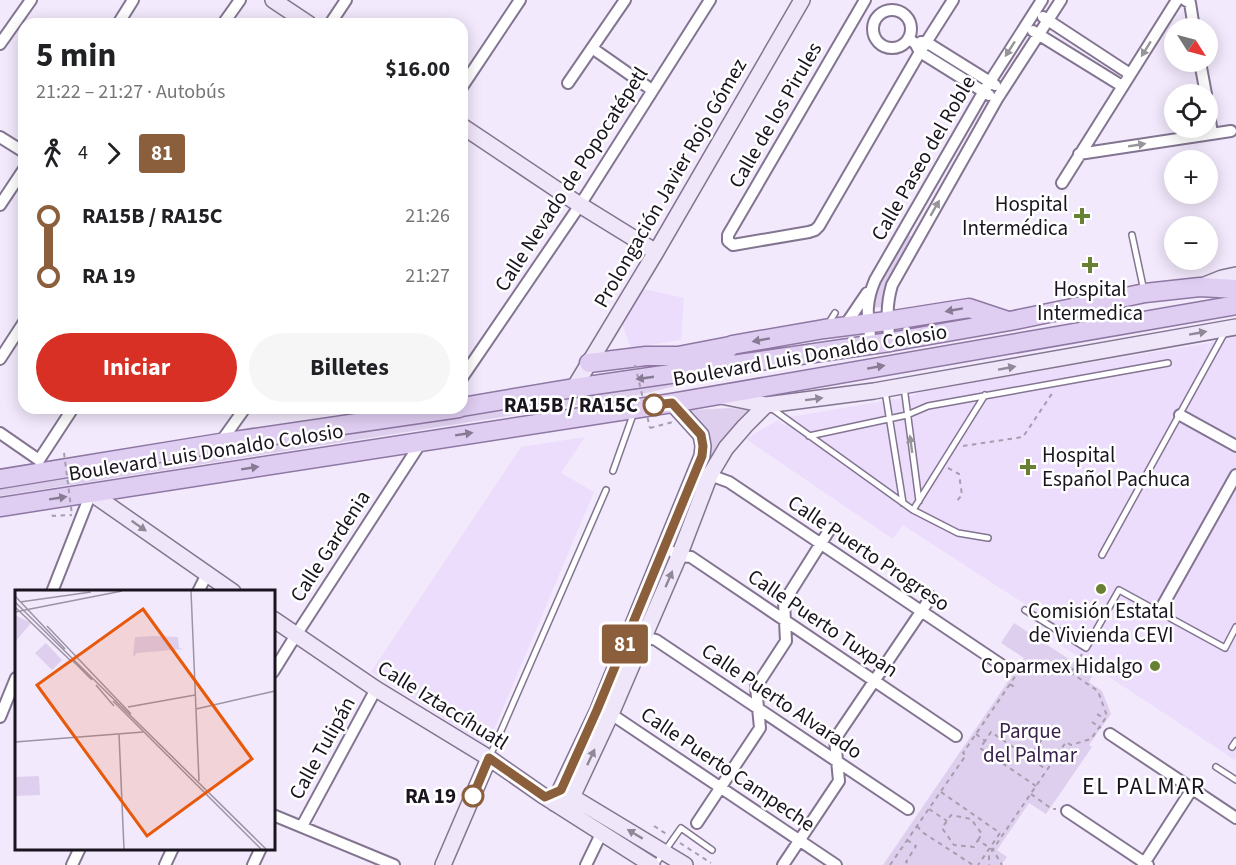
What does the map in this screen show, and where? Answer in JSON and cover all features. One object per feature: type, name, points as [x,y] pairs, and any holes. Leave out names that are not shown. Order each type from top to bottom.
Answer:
[{"type":"main road","name":"Boulevard Luis Donaldo Colosio","points":[[468,407],[574,387],[890,342],[1010,321],[1145,293],[1200,287],[1236,289]]},
{"type":"main road","name":"Boulevard Luis Donaldo Colosio","points":[[0,507],[672,403],[1236,305]]},
{"type":"main road","points":[[589,363],[646,356],[678,356],[824,329],[851,319],[887,321],[969,308],[1010,321]]},
{"type":"main road","points":[[705,369],[732,345]]},
{"type":"main road","name":"Boulevard Luis Donaldo Colosio","points":[[0,478],[41,466],[220,443],[386,414]]},
{"type":"street","points":[[18,18],[31,0]]},
{"type":"street","points":[[122,18],[133,0]]},
{"type":"street","points":[[228,18],[240,0]]},
{"type":"street","points":[[273,0],[300,18]]},
{"type":"street","points":[[334,18],[346,0]]},
{"type":"street","points":[[468,78],[520,0]]},
{"type":"street","points":[[568,83],[625,0]]},
{"type":"street","name":"Calle Nevado de Popocatépetl","points":[[468,369],[580,206],[710,0]]},
{"type":"street","name":"Prolongación Javier Rojo Gómez","points":[[574,387],[656,252],[802,0]]},
{"type":"street","points":[[917,44],[953,0]]},
{"type":"street","name":"Calle Paseo del Roble","points":[[871,344],[851,319],[867,308],[868,295],[875,280],[987,87],[1042,0]]},
{"type":"street","name":"Calle Paseo del Roble","points":[[890,342],[887,309],[892,285],[1000,95],[1061,0]]},
{"type":"street","points":[[1062,183],[1177,0]]},
{"type":"street","points":[[1185,0],[1190,3],[1192,18]]},
{"type":"street","name":"Calle de los Pirules","points":[[877,20],[862,4],[734,224],[728,241],[732,245],[815,230],[819,226],[917,44]]},
{"type":"street","points":[[1034,11],[1130,74]]},
{"type":"street","points":[[917,44],[909,22],[902,13],[885,12],[877,20],[875,37],[883,46],[888,48],[917,44],[1000,95]]},
{"type":"street","points":[[0,44],[18,18]]},
{"type":"street","points":[[1025,26],[1122,86]]},
{"type":"street","points":[[1077,57],[1084,44]]},
{"type":"street","points":[[592,48],[652,90]]},
{"type":"street","points":[[468,130],[580,206],[656,252]]},
{"type":"street","points":[[1218,133],[1231,131]]},
{"type":"street","points":[[0,137],[18,148]]},
{"type":"street","points":[[1079,154],[1185,138]]},
{"type":"street","points":[[0,205],[18,188]]},
{"type":"street","points":[[1200,287],[1236,275]]},
{"type":"street","points":[[851,319],[875,280]]},
{"type":"street","points":[[715,395],[766,405],[904,386],[1232,327]]},
{"type":"street","points":[[0,359],[18,331]]},
{"type":"street","points":[[638,633],[665,548],[702,456],[701,435],[672,403]]},
{"type":"street","points":[[685,865],[559,799],[604,712],[638,633],[679,556],[710,475],[726,448],[766,405]]},
{"type":"street","points":[[0,433],[41,466],[70,414]]},
{"type":"street","points":[[220,443],[240,414]]},
{"type":"street","points":[[1180,415],[1236,446]]},
{"type":"street","name":"Calle Gardenia","points":[[274,670],[422,441]]},
{"type":"street","name":"Calle Puerto Progreso","points":[[710,475],[729,482],[1003,666]]},
{"type":"street","points":[[1159,612],[1235,478]]},
{"type":"street","points":[[53,590],[91,493],[230,590]]},
{"type":"street","points":[[697,823],[760,729],[756,687],[786,641],[784,602],[830,529]]},
{"type":"street","name":"Calle Puerto Tuxpan","points":[[665,548],[679,556],[690,557],[956,736]]},
{"type":"street","points":[[199,590],[207,574]]},
{"type":"street","points":[[783,865],[839,781],[835,739],[931,597]]},
{"type":"street","name":"Calle Iztaccíhuatl","points":[[274,620],[376,689],[559,799],[602,834],[654,865]]},
{"type":"street","name":"Calle Puerto Alvarado","points":[[638,633],[656,640],[909,809]]},
{"type":"street","points":[[0,717],[15,680]]},
{"type":"street","name":"Calle Tulipán","points":[[302,826],[376,689]]},
{"type":"street","name":"Calle Puerto Campeche","points":[[604,712],[836,865]]},
{"type":"street","points":[[1110,734],[1236,818]]},
{"type":"street","points":[[443,865],[489,758]]},
{"type":"street","points":[[1067,810],[1145,864],[1192,789]]},
{"type":"street","points":[[274,818],[302,826],[394,865]]},
{"type":"street","points":[[586,865],[602,834]]},
{"type":"street","points":[[72,865],[80,850]]},
{"type":"street","points":[[165,865],[172,850]]},
{"type":"street","points":[[253,865],[260,850]]},
{"type":"street","points":[[361,865],[366,854]]},
{"type":"lane","points":[[1132,235],[1145,293]]},
{"type":"lane","points":[[1102,555],[1232,327]]},
{"type":"lane","points":[[809,436],[907,415],[928,406],[1168,363]]},
{"type":"lane","points":[[904,386],[919,501]]},
{"type":"lane","points":[[885,389],[903,503]]},
{"type":"lane","points":[[913,510],[985,395]]},
{"type":"lane","points":[[766,405],[913,510],[958,533],[988,538]]},
{"type":"lane","points":[[613,471],[635,407]]},
{"type":"lane","points":[[489,758],[606,490]]},
{"type":"lane","points":[[1025,610],[1086,648],[1119,590],[1225,648],[1236,627]]},
{"type":"lane","points":[[1215,767],[1236,780]]},
{"type":"lane","points":[[654,865],[681,828],[712,850]]},
{"type":"path","points":[[635,365],[650,428],[667,424]]},
{"type":"path","points":[[969,445],[1023,436],[1060,382]]},
{"type":"path","points":[[53,516],[72,514],[64,453]]},
{"type":"path","points":[[949,469],[959,474],[962,495],[954,503]]},
{"type":"path","points":[[1071,672],[1086,648]]},
{"type":"path","points":[[890,865],[966,755],[963,753],[1025,662],[1045,675],[1055,662],[1098,691],[1107,716],[1091,739],[1071,746],[1066,742],[978,865]]},
{"type":"path","points":[[1010,684],[1017,689]]},
{"type":"path","points":[[1097,714],[1105,720]]},
{"type":"path","points":[[1029,758],[1042,740],[1045,729]]},
{"type":"path","points":[[1036,786],[980,748],[991,732],[1047,770]]},
{"type":"path","points":[[976,734],[985,741]]},
{"type":"path","points":[[941,792],[1000,833],[991,849],[989,865]]},
{"type":"path","points":[[1031,794],[1052,808],[1067,810]]},
{"type":"path","points":[[929,809],[947,821]]},
{"type":"path","points":[[951,814],[971,819],[982,834],[978,840],[974,847],[954,845],[942,828],[951,814]]},
{"type":"path","points":[[654,826],[711,863]]},
{"type":"path","points":[[917,826],[922,832],[973,865]]},
{"type":"path","points":[[907,840],[916,846],[906,862],[911,865]]},
{"type":"path","points":[[978,840],[991,849],[1002,865]]},
{"type":"shaded area","points":[[643,289],[684,298],[681,340],[631,348],[622,324]]},
{"type":"shaded area","points":[[1236,324],[1235,760],[1047,636],[1054,623],[903,525],[893,539],[746,439],[778,420],[785,426],[790,417],[908,397],[925,390],[1210,343],[1188,383],[1216,334]]},
{"type":"shaded area","points":[[585,437],[561,473],[594,492],[487,746],[371,672],[521,447]]},
{"type":"green space","points":[[908,235],[912,237],[888,284],[881,307],[873,308],[881,279]]},
{"type":"green space","points":[[728,372],[728,374],[629,397],[0,496],[0,487]]},
{"type":"green space","points":[[731,408],[754,411],[726,438],[713,458],[709,457],[705,431],[690,410]]},
{"type":"green space","name":"Parque del Palmar","points":[[1014,623],[1093,675],[1089,682],[1102,691],[1111,714],[1089,745],[1092,747],[1046,814],[1029,803],[997,850],[1007,857],[1001,865],[883,865],[1024,658],[1001,643]]},
{"type":"bus line","name":"81","points":[[473,796],[489,758],[545,797],[561,790],[597,710],[702,456],[701,435],[672,403],[654,405]]},
{"type":"place","name":"Hospital Intermédica","points":[[1082,216]]},
{"type":"place","name":"Hospital Intermedica","points":[[1090,265]]},
{"type":"place","name":"RA15B / RA15C","points":[[654,405]]},
{"type":"place","name":"Hospital Español Pachuca","points":[[1028,467]]},
{"type":"place","name":"Comisión Estatal de Vivienda CEVI","points":[[1101,589]]},
{"type":"place","name":"Coparmex Hidalgo","points":[[1155,666]]},
{"type":"place","name":"RA 19","points":[[473,796]]},
{"type":"district","name":"EL PALMAR","points":[[1144,786]]}]
